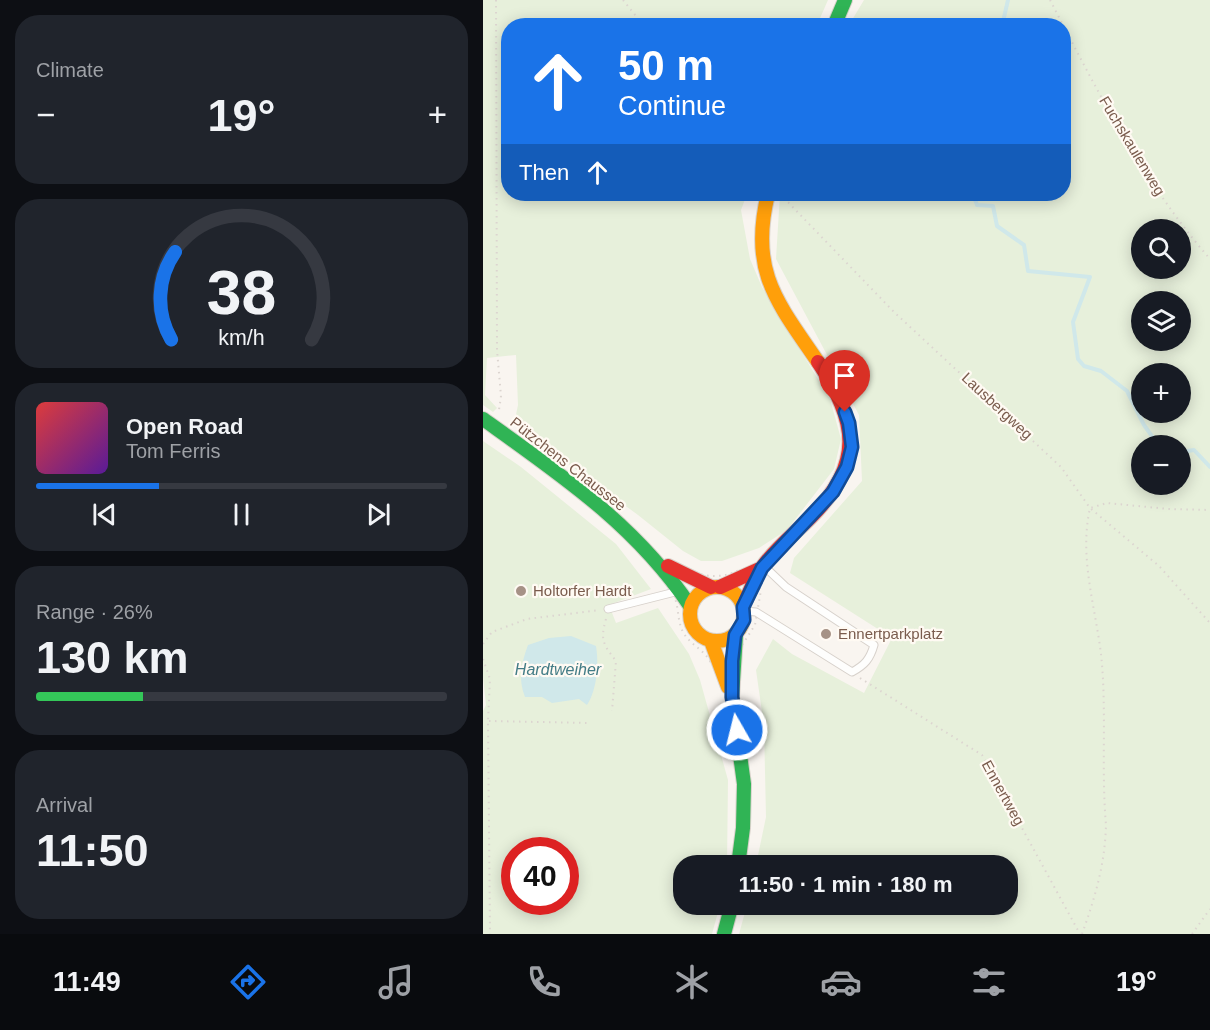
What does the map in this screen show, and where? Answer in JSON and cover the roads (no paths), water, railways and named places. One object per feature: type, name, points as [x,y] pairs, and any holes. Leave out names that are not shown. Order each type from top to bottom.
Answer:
[{"type":"street","points":[[837,18],[845,0]]},
{"type":"street","points":[[743,609],[763,567],[833,492],[847,467],[852,447],[849,423],[840,400],[788,318],[769,283],[761,251],[761,222],[766,201]]},
{"type":"street","name":"Pützchens Chaussee","points":[[487,422],[572,483],[659,560],[685,576],[716,587]]},
{"type":"street","name":"Pützchens Chaussee","points":[[659,560],[690,606]]},
{"type":"street","points":[[735,635],[720,642],[701,638],[694,631],[690,622],[690,606],[696,596],[763,567]]},
{"type":"street","points":[[716,587],[736,595],[743,609],[744,620],[735,635],[730,661],[732,697],[744,784],[743,828],[739,855]]},
{"type":"street","points":[[711,641],[730,661]]},
{"type":"street","points":[[724,934],[729,915]]},
{"type":"lane","points":[[743,609],[756,612],[852,672],[863,666],[871,657],[874,645],[786,587],[763,567]]},
{"type":"lane","points":[[608,609],[678,587]]},
{"type":"water","name":"Hardtweiher","points":[[571,636],[596,646],[596,677],[587,705],[579,699],[552,703],[542,697],[525,697],[521,671],[528,645],[549,638]]},
{"type":"waterway","points":[[1004,18],[1008,0]]},
{"type":"waterway","points":[[976,201],[977,205],[993,206],[997,226],[1024,245],[1028,271],[1090,277],[1073,322],[1078,359],[1084,366],[1101,371],[1127,391],[1151,435]]},
{"type":"waterway","points":[[1191,450],[1194,450],[1210,467]]},
{"type":"place","name":"Holtorfer Hardt","points":[[521,591]]},
{"type":"place","name":"Ennertparkplatz","points":[[826,634]]}]
